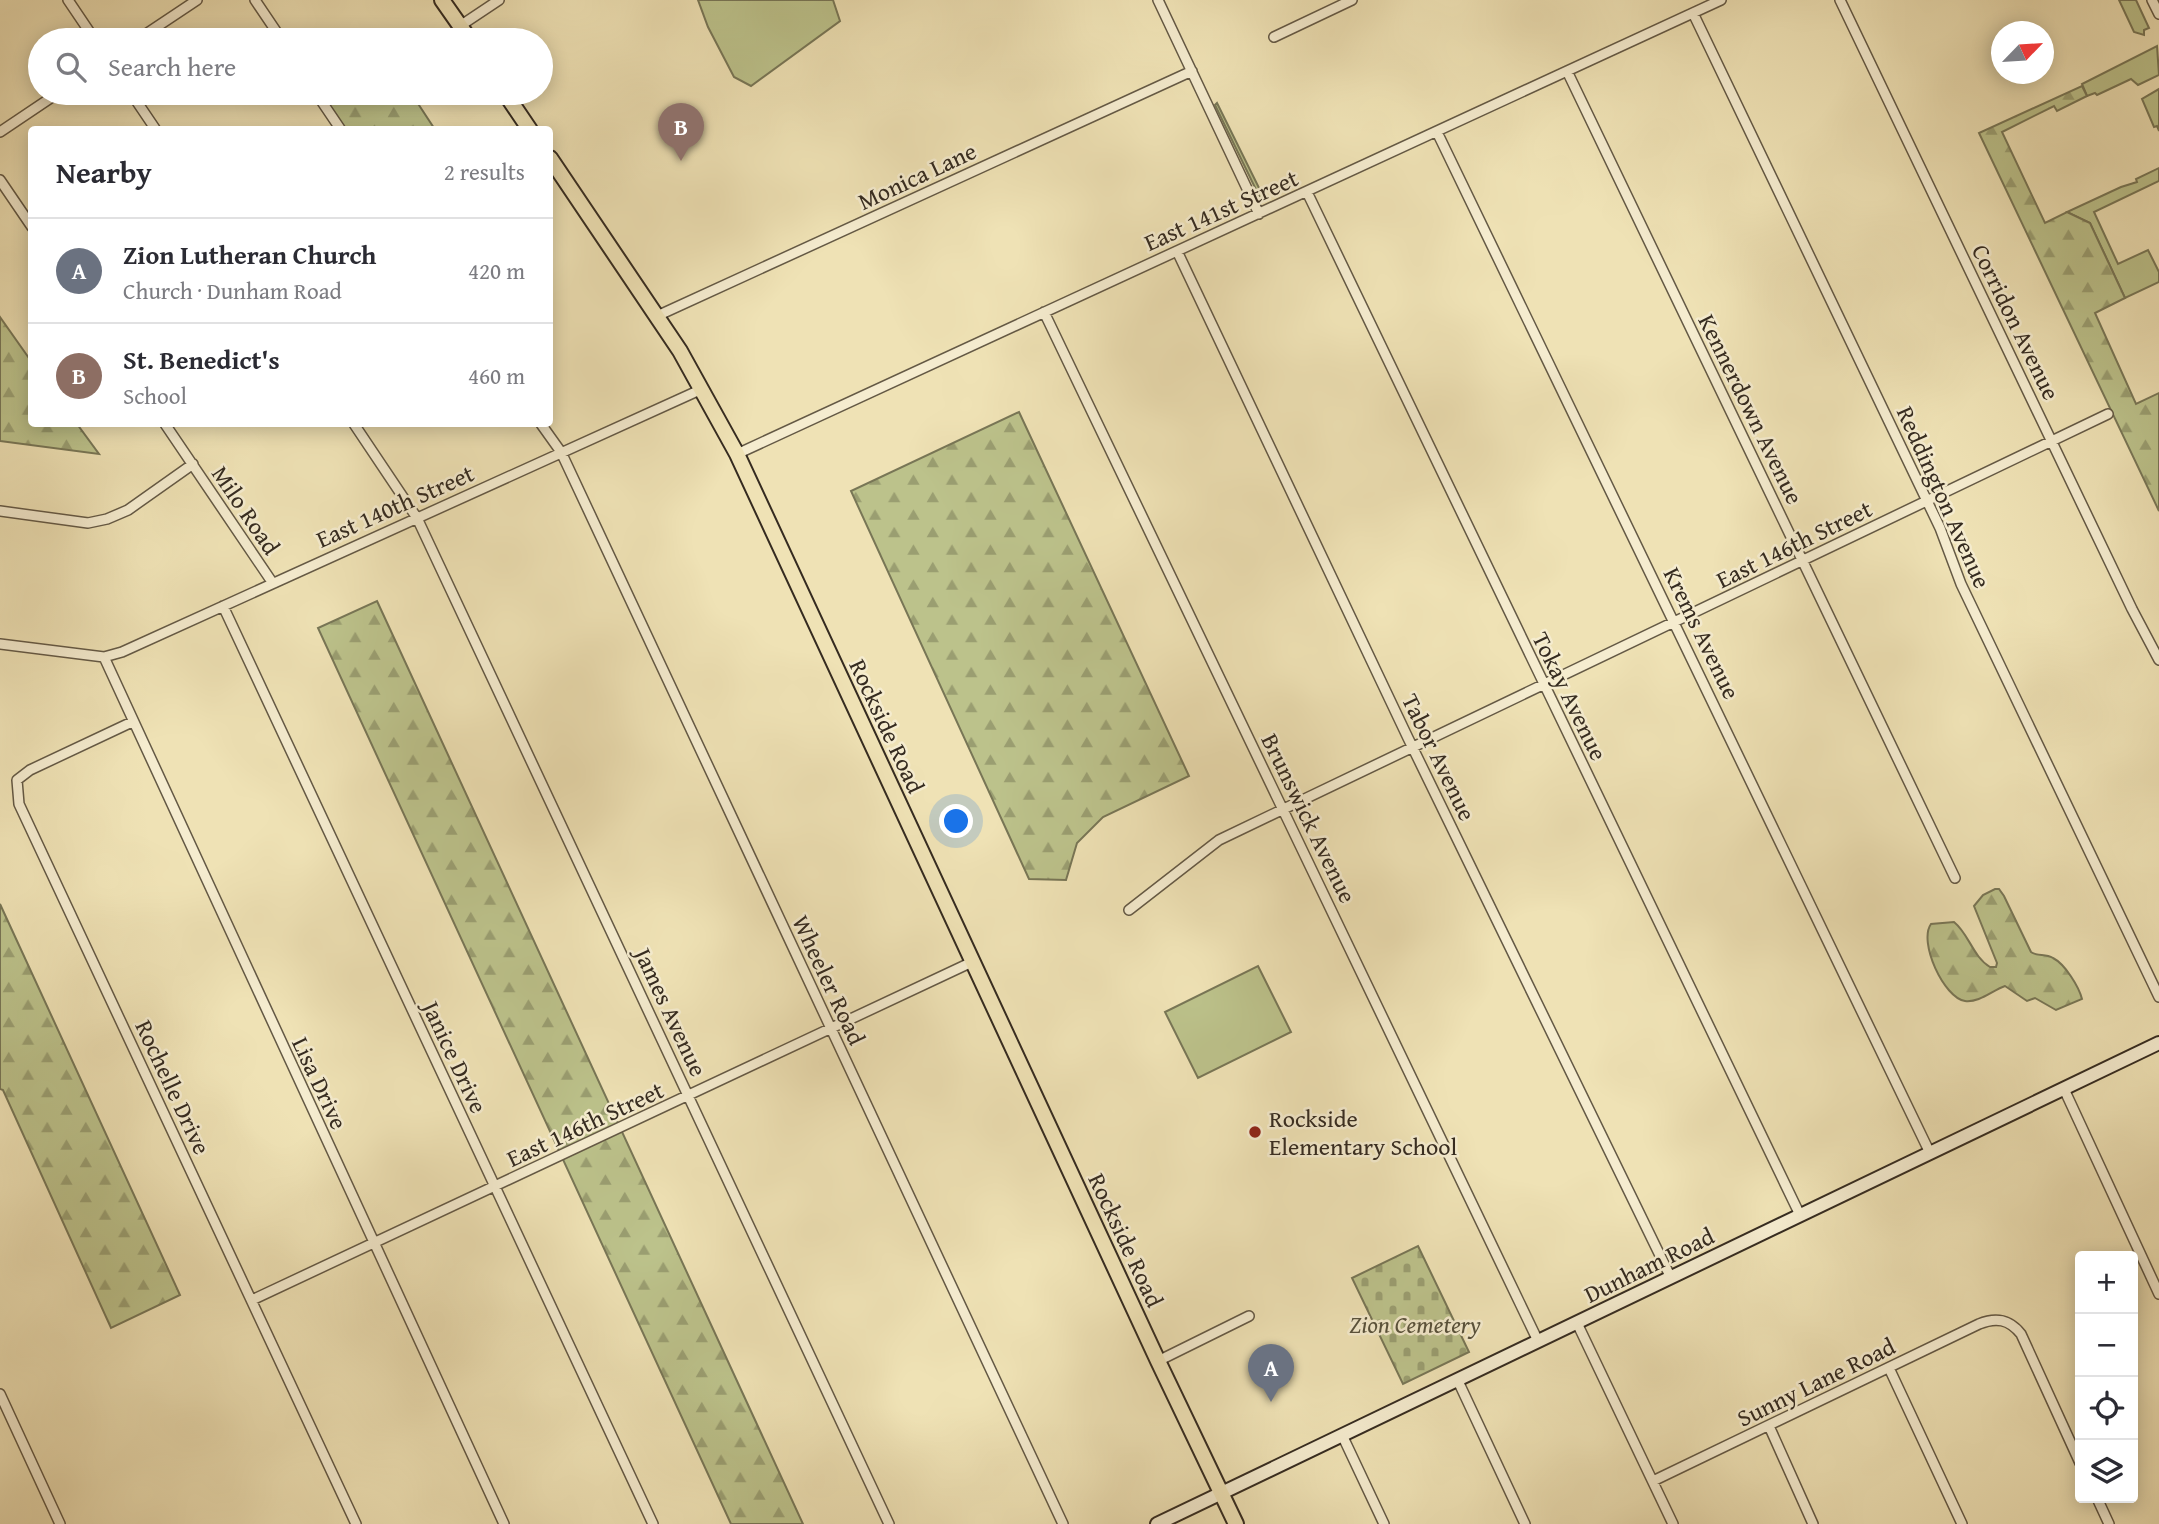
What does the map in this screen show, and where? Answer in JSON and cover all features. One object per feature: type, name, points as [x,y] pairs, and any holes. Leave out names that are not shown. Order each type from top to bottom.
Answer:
[{"type":"main road","points":[[442,0],[460,26]]},
{"type":"main road","points":[[513,105],[527,126]]},
{"type":"main road","name":"Rockside Road","points":[[553,162],[657,316],[702,389],[737,454],[1236,1524]]},
{"type":"street","points":[[68,0],[87,28]]},
{"type":"street","points":[[155,28],[197,0]]},
{"type":"street","points":[[255,0],[274,28]]},
{"type":"street","points":[[460,26],[499,0]]},
{"type":"street","points":[[1158,0],[1259,214]]},
{"type":"street","name":"East 141st Street","points":[[737,454],[1721,0]]},
{"type":"street","name":"Corridon Avenue","points":[[1840,0],[2132,609],[2159,660]]},
{"type":"street","points":[[2152,0],[2159,14]]},
{"type":"street","points":[[1274,37],[1346,1]]},
{"type":"street","name":"Reddington Avenue","points":[[1693,13],[1940,528],[1958,578],[2159,997]]},
{"type":"street","name":"Monica Lane","points":[[657,316],[1192,71]]},
{"type":"street","name":"Kennerdown Avenue","points":[[1567,71],[1955,878]]},
{"type":"street","points":[[0,132],[40,105]]},
{"type":"street","points":[[139,105],[153,126]]},
{"type":"street","points":[[324,105],[338,126]]},
{"type":"street","name":"Krems Avenue","points":[[1437,132],[1676,622],[1930,1153]]},
{"type":"street","points":[[0,180],[28,221]]},
{"type":"street","name":"Tokay Avenue","points":[[1307,192],[1800,1215]]},
{"type":"street","name":"Tabor Avenue","points":[[1177,251],[1413,748],[1671,1278]]},
{"type":"street","name":"Brunswick Avenue","points":[[1044,313],[1538,1341]]},
{"type":"street","name":"East 140th Street","points":[[104,657],[133,648],[272,582],[702,389]]},
{"type":"street","name":"East 146th Street","points":[[1129,910],[1219,840],[2108,414]]},
{"type":"street","name":"Milo Road","points":[[167,427],[272,582]]},
{"type":"street","name":"James Avenue","points":[[356,427],[417,518],[889,1524]]},
{"type":"street","name":"Wheeler Road","points":[[543,427],[561,452],[1063,1524]]},
{"type":"street","points":[[0,511],[88,523],[107,519],[128,510],[192,464]]},
{"type":"street","name":"Janice Drive","points":[[223,606],[653,1524]]},
{"type":"street","points":[[0,644],[104,657]]},
{"type":"street","name":"Lisa Drive","points":[[104,657],[504,1524]]},
{"type":"street","name":"Rochelle Drive","points":[[132,722],[30,770],[17,780],[19,804],[356,1524]]},
{"type":"street","name":"East 146th Street","points":[[251,1300],[972,962]]},
{"type":"street","name":"Dunham Road","points":[[1157,1524],[2159,1043]]},
{"type":"street","points":[[2063,1089],[2159,1294]]},
{"type":"street","points":[[1158,1361],[1249,1316]]},
{"type":"street","name":"Sunny Lane Road","points":[[1653,1481],[1988,1320],[1996,1319],[2009,1323],[2021,1334],[2075,1451]]},
{"type":"street","points":[[1577,1323],[1673,1524]]},
{"type":"street","points":[[1889,1368],[1962,1524]]},
{"type":"street","points":[[1458,1381],[1525,1524]]},
{"type":"street","points":[[0,1394],[60,1524]]},
{"type":"street","points":[[1769,1426],[1813,1524]]},
{"type":"street","points":[[1343,1437],[1384,1524]]},
{"type":"street","points":[[2099,1503],[2109,1524]]},
{"type":"green space","points":[[698,0],[833,0],[840,21],[751,86],[734,77],[708,27]]},
{"type":"green space","points":[[2119,0],[2136,0],[2149,28],[2144,30],[2144,35],[2134,32]]},
{"type":"green space","points":[[2157,46],[2159,75],[2138,85],[2131,79],[2097,95],[2095,93],[2087,96],[2082,84]]},
{"type":"green space","points":[[2082,86],[2087,96],[2057,111],[2054,106],[2002,132],[2045,223],[2067,212],[2090,223],[2125,298],[2095,313],[2136,404],[2159,393],[2159,511],[1979,133]]},
{"type":"green space","points":[[2159,89],[2159,131],[2157,126],[2154,127],[2142,99]]},
{"type":"green space","points":[[1217,103],[1263,196],[1261,200],[1215,105]]},
{"type":"green space","points":[[324,105],[419,105],[433,126],[339,126]]},
{"type":"green space","points":[[2159,168],[2159,181],[2094,212],[2118,264],[2148,250],[2159,272],[2159,282],[2125,298],[2090,223],[2067,212],[2137,182],[2136,179]]},
{"type":"green space","points":[[0,317],[28,357],[28,427],[79,427],[99,454],[0,441]]},
{"type":"green space","points":[[1019,412],[1189,776],[1103,817],[1077,843],[1066,880],[1029,879],[851,491]]},
{"type":"green space","points":[[377,601],[803,1524],[731,1524],[318,628]]},
{"type":"green space","points":[[1999,889],[2004,896],[2031,952],[2058,961],[2071,976],[2082,999],[2056,1010],[2035,998],[2027,1001],[2005,986],[1970,1001],[1957,998],[1949,990],[1935,968],[1931,955],[1928,932],[1931,924],[1954,922],[1984,963],[1996,967],[1997,963],[1974,906],[1983,895]]},
{"type":"green space","points":[[0,904],[180,1295],[111,1328],[3,1090],[0,1089]]},
{"type":"green space","points":[[1258,966],[1291,1032],[1198,1078],[1165,1012]]},
{"type":"green space","name":"Zion Cemetery","points":[[1418,1246],[1469,1352],[1403,1384],[1352,1278]]},
{"type":"place","name":"St. Benedict's","points":[[681,161]]},
{"type":"place","name":"Rockside Elementary School","points":[[1255,1132]]},
{"type":"place","name":"Zion Lutheran Church","points":[[1271,1402]]}]
